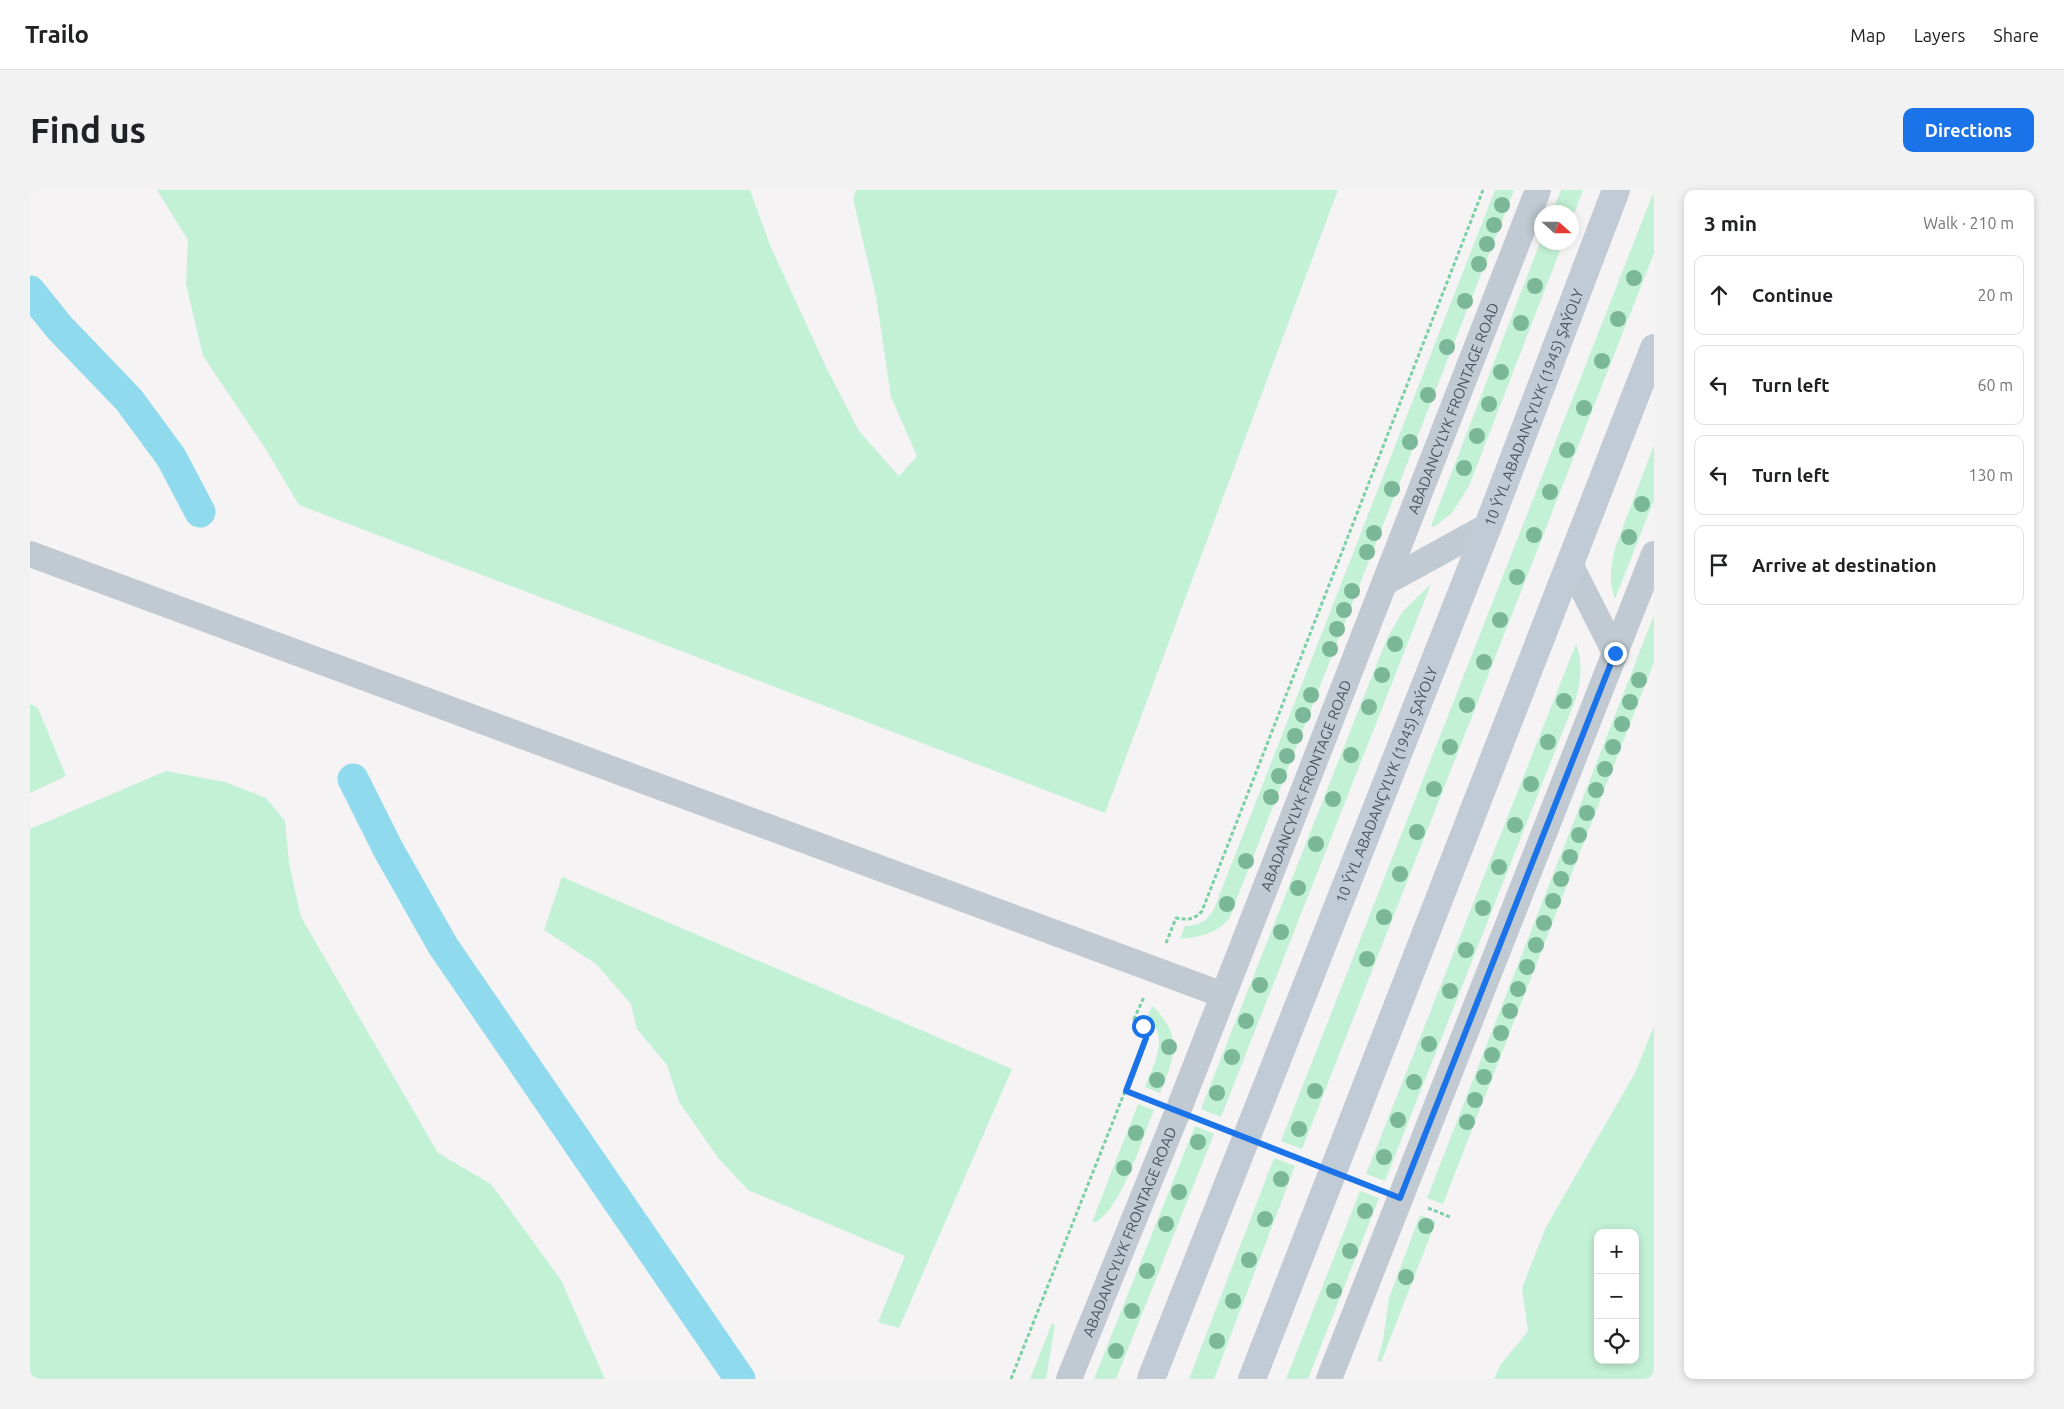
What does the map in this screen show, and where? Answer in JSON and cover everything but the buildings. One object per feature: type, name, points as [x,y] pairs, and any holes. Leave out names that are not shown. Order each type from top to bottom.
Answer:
[{"type":"main road","name":"10 ÝYL ABADANÇYLYK (1945) ŞAÝOLY","points":[[1151,1379],[1488,526],[1616,190]]},
{"type":"main road","points":[[1252,1379],[1654,348]]},
{"type":"street","name":"ABADANCYLYK FRONTAGE ROAD","points":[[1069,1379],[1178,1111],[1538,190]]},
{"type":"street","points":[[1386,582],[1488,526]]},
{"type":"street","points":[[30,554],[1223,995]]},
{"type":"street","points":[[1329,1379],[1654,554]]},
{"type":"street","points":[[1570,564],[1615,653]]},
{"type":"path","points":[[1012,1379],[1146,1038],[1143,1026],[1134,1019],[1176,918],[1189,920],[1197,917],[1202,911],[1483,190]]},
{"type":"path","points":[[1126,1091],[1450,1217]]},
{"type":"green space","points":[[157,190],[750,190],[770,245],[826,367],[859,431],[899,476],[917,456],[891,397],[876,296],[853,199],[856,190],[1338,190],[1105,813],[299,505],[265,448],[203,356],[186,284],[188,240]]},
{"type":"green space","points":[[1495,190],[1514,190],[1229,919],[1213,931],[1200,936],[1180,939],[1185,926],[1202,922],[1214,909]]},
{"type":"green space","points":[[1561,190],[1583,190],[1577,205],[1555,205]]},
{"type":"green space","points":[[1654,191],[1654,253],[1302,1149],[1281,1141]]},
{"type":"green space","points":[[1537,250],[1560,250],[1469,486],[1452,513],[1434,527],[1431,526]]},
{"type":"green space","points":[[1654,445],[1654,500],[1615,599],[1611,580],[1611,567],[1615,548]]},
{"type":"green space","points":[[1431,584],[1221,1117],[1201,1109],[1387,638],[1403,611]]},
{"type":"green space","points":[[1654,615],[1654,662],[1443,1204],[1427,1198]]},
{"type":"green space","points":[[1576,644],[1580,658],[1580,671],[1576,698],[1385,1181],[1366,1174]]},
{"type":"green space","points":[[30,704],[38,708],[66,776],[30,793]]},
{"type":"green space","points":[[166,771],[225,782],[266,798],[285,821],[289,863],[301,917],[438,1153],[491,1184],[561,1280],[605,1379],[30,1379],[30,829]]},
{"type":"green space","points":[[562,877],[1012,1069],[899,1328],[878,1322],[905,1256],[748,1190],[719,1159],[679,1102],[667,1065],[637,1029],[631,1004],[596,964],[544,930]]},
{"type":"green space","points":[[1152,1006],[1169,1027],[1172,1037],[1172,1058],[1160,1093],[1145,1087],[1158,1051],[1159,1042],[1154,1025],[1147,1018]]},
{"type":"green space","points":[[1654,1026],[1654,1379],[1494,1379],[1501,1364],[1528,1331],[1522,1288],[1546,1227],[1635,1073]]},
{"type":"green space","points":[[1138,1104],[1154,1110],[1137,1154],[1114,1203],[1105,1215],[1096,1222],[1092,1222]]},
{"type":"green space","points":[[1195,1126],[1214,1134],[1116,1379],[1094,1379]]},
{"type":"green space","points":[[1274,1158],[1295,1166],[1214,1379],[1189,1379]]},
{"type":"green space","points":[[1360,1191],[1379,1198],[1308,1379],[1286,1379]]},
{"type":"green space","points":[[1420,1215],[1436,1221],[1381,1362],[1377,1361],[1383,1341],[1389,1298]]},
{"type":"green space","points":[[1052,1323],[1055,1325],[1046,1379],[1030,1379]]},
{"type":"waterway","points":[[30,291],[59,327],[129,400],[171,457],[200,512]]},
{"type":"waterway","points":[[353,779],[388,849],[443,946],[740,1379]]},
{"type":"route","points":[[1143,1026],[1146,1038],[1126,1091],[1400,1198],[1615,653]]}]
